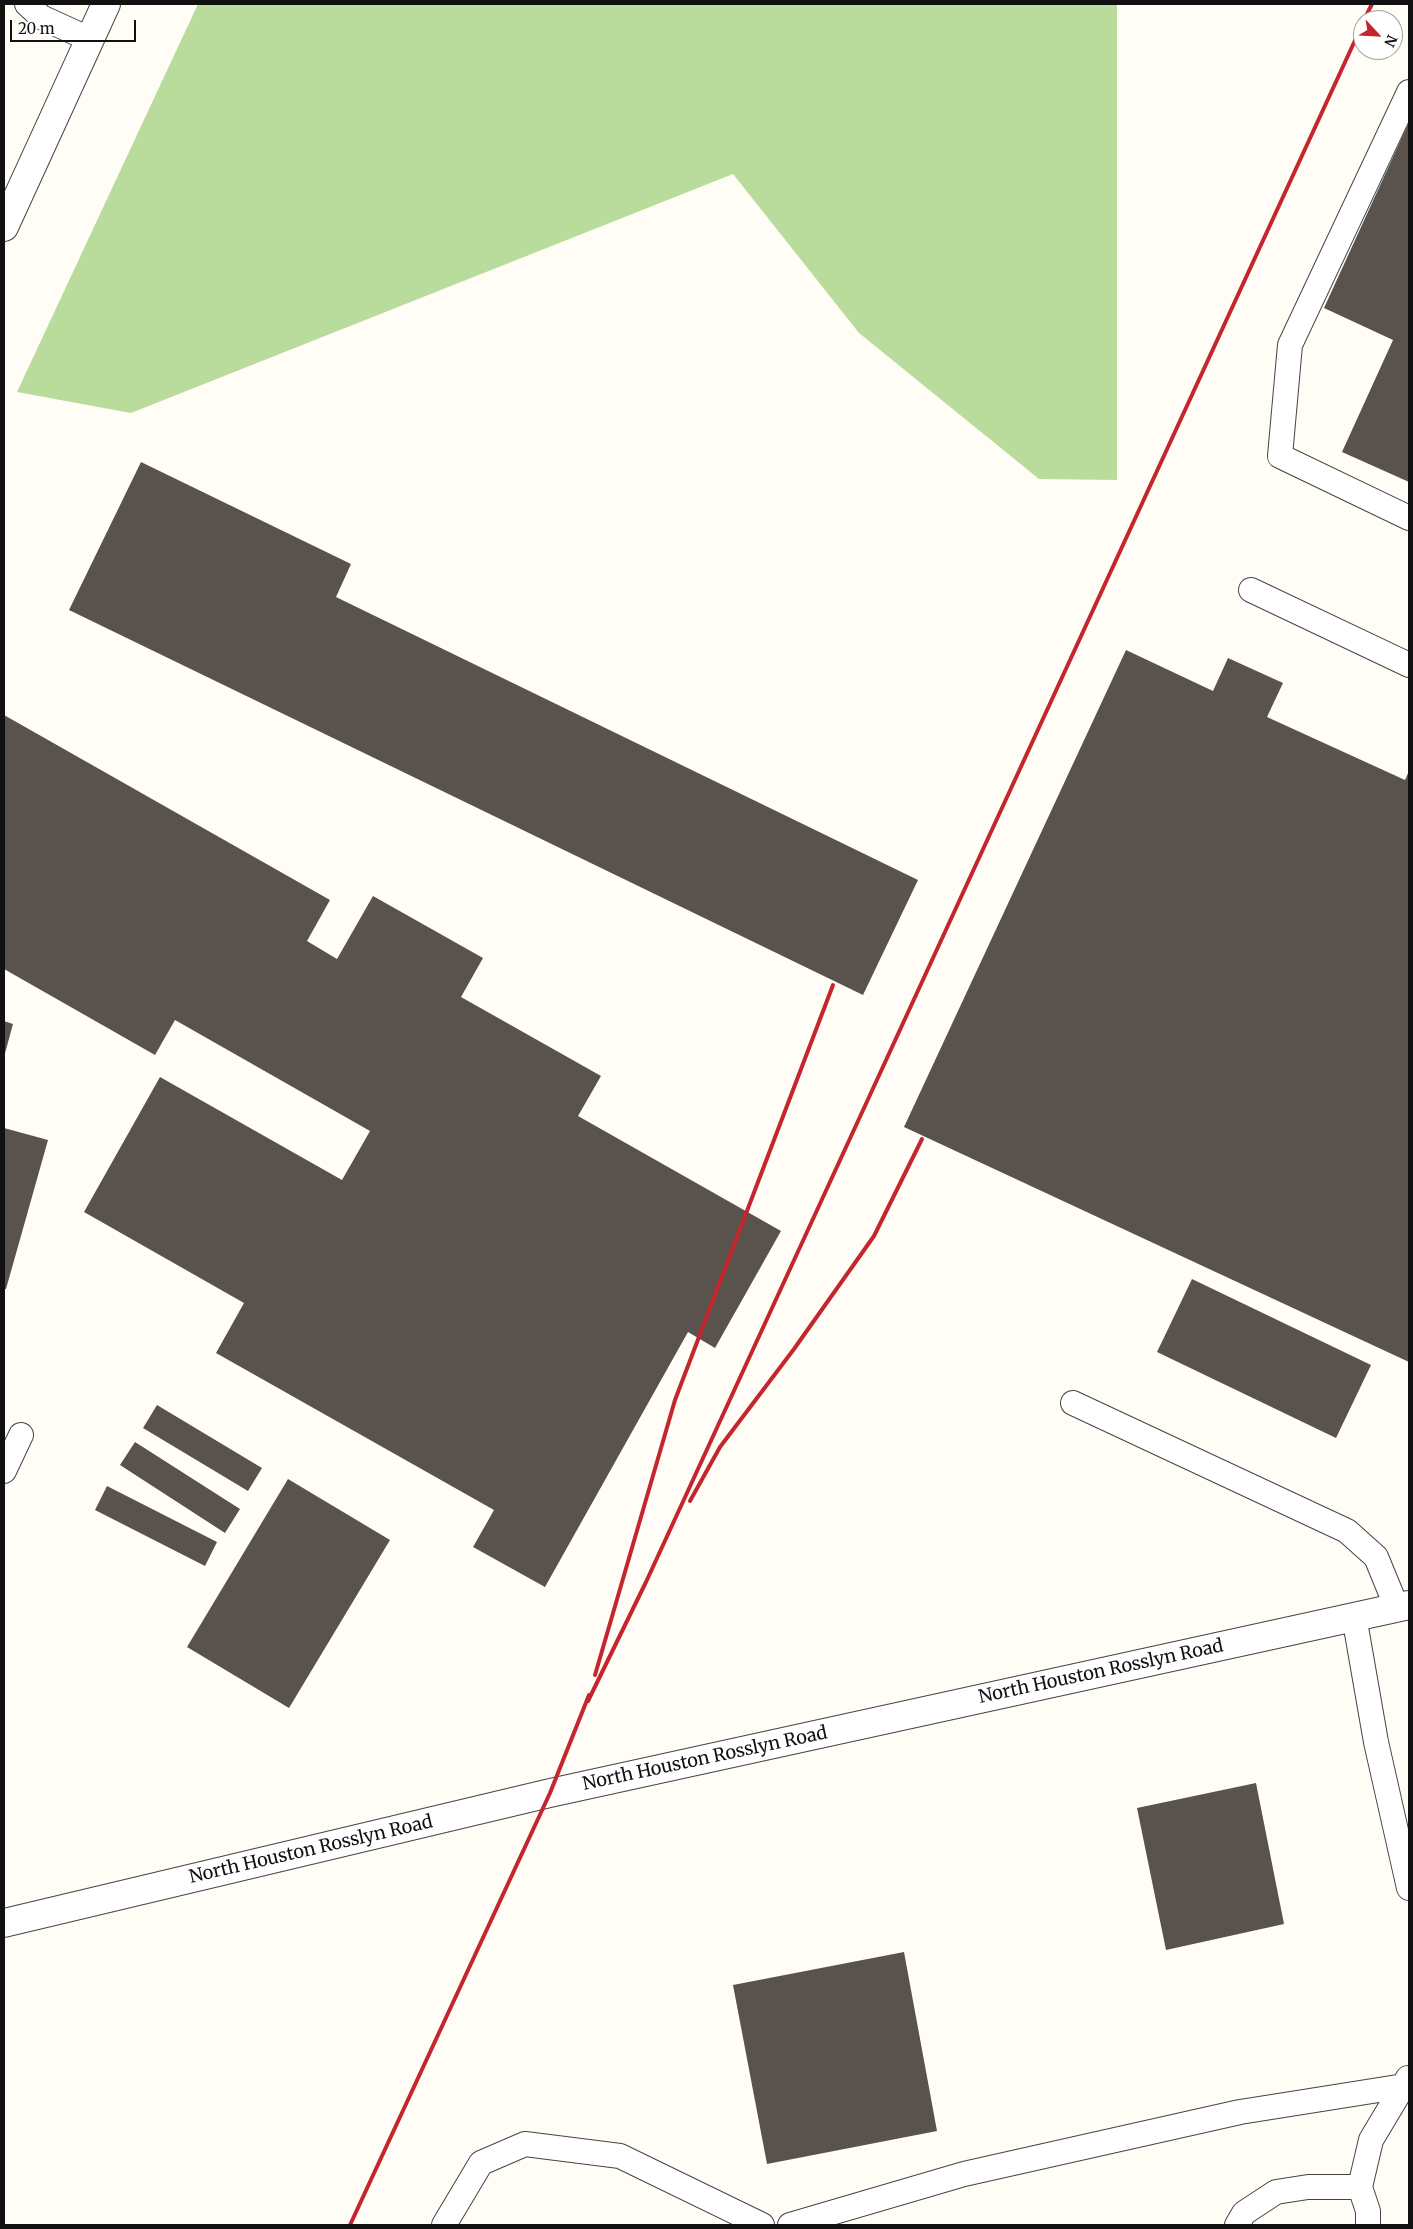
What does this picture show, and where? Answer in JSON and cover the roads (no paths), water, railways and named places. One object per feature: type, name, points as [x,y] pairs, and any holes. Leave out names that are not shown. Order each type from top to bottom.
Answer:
[{"type":"street","points":[[4,227],[106,4]]},
{"type":"street","name":"North Houston Rosslyn Road","points":[[4,1923],[560,1791],[1403,1606]]},
{"type":"lane","points":[[27,4],[41,17],[89,39]]},
{"type":"lane","points":[[1409,92],[1290,345],[1280,456],[1409,518]]},
{"type":"lane","points":[[1250,590],[1409,665]]},
{"type":"lane","points":[[1073,1403],[1347,1531],[1376,1557],[1403,1606]]},
{"type":"lane","points":[[4,1471],[21,1435]]},
{"type":"lane","points":[[1354,1616],[1376,1742],[1409,1888]]},
{"type":"lane","points":[[1368,2225],[1368,2211],[1360,2187],[1371,2140],[1407,2080]]},
{"type":"lane","points":[[790,2225],[964,2174],[1240,2112],[1407,2080]]},
{"type":"lane","points":[[444,2225],[481,2163],[525,2144],[620,2156],[762,2225]]},
{"type":"lane","points":[[1237,2225],[1244,2213],[1276,2192],[1308,2187],[1360,2187]]},
{"type":"railway","points":[[1369,10],[1372,4]]},
{"type":"railway","points":[[588,1701],[646,1582],[1353,45]]},
{"type":"railway","points":[[595,1675],[675,1400],[833,985]]},
{"type":"railway","points":[[690,1501],[720,1447],[794,1349],[874,1236],[922,1139]]},
{"type":"railway","points":[[350,2225],[550,1793],[589,1695]]}]
